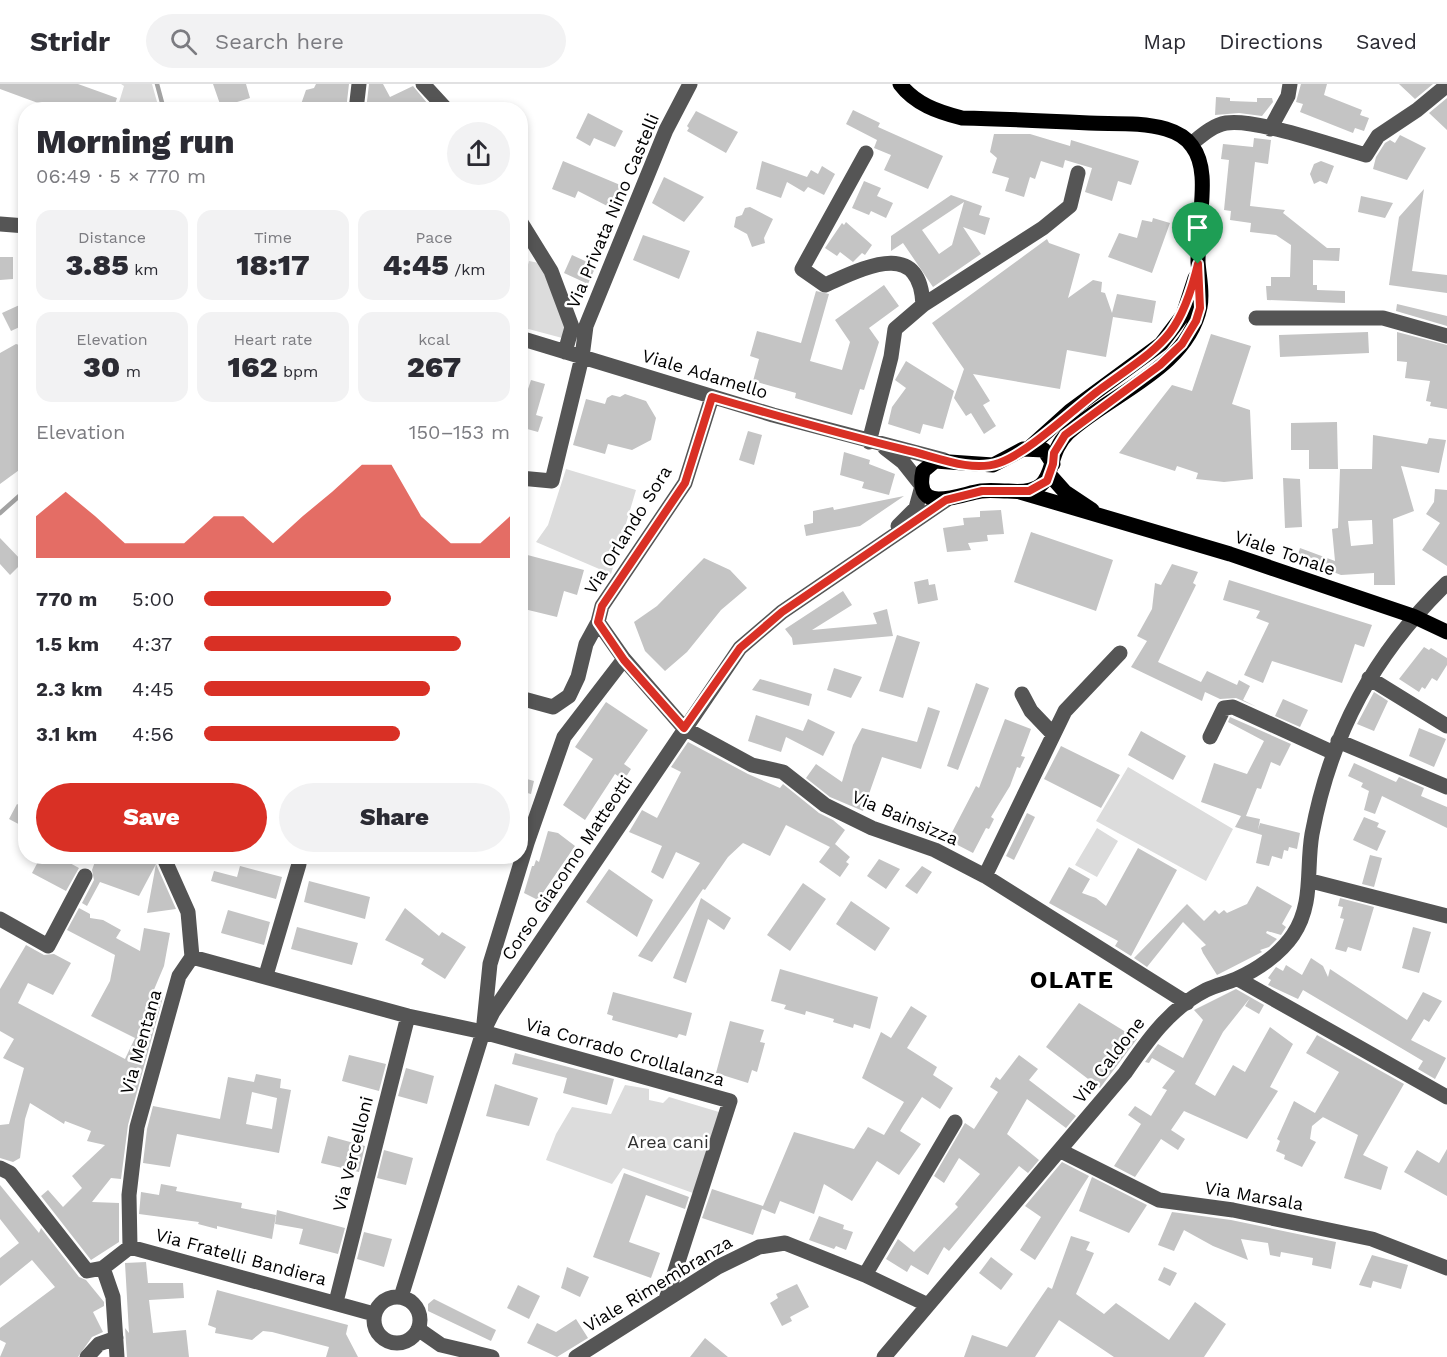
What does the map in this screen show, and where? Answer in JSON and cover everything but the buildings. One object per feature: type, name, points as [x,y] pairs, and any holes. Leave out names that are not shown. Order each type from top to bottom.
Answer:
[{"type":"main road","points":[[900,84],[915,99],[936,111],[962,118],[1125,124],[1163,128],[1176,133],[1191,144],[1200,164],[1198,264],[1200,308],[1196,321],[1182,344],[1160,365],[1065,435],[1054,453],[1051,469],[1039,487],[1019,492],[982,491],[946,500],[933,499],[922,486],[923,471],[935,461],[993,465],[1029,447],[1070,411],[1161,344],[1183,315],[1198,264]]},
{"type":"main road","name":"Viale Tonale","points":[[1029,447],[1044,450],[1051,469],[1076,501],[1108,518]]},
{"type":"main road","name":"Viale Tonale","points":[[1019,492],[1066,508],[1230,554],[1413,616],[1447,632]]},
{"type":"street","points":[[357,102],[358,84]]},
{"type":"street","points":[[423,84],[440,102]]},
{"type":"street","name":"Via Privata Nino Castelli","points":[[528,479],[552,481],[582,357],[586,326],[666,130],[690,84]]},
{"type":"street","points":[[1270,129],[1288,96],[1290,84]]},
{"type":"street","points":[[1191,144],[1216,126],[1226,123],[1249,123],[1365,155],[1378,136],[1417,110],[1446,86]]},
{"type":"street","points":[[866,153],[802,269],[825,285],[884,261],[906,267],[922,286],[923,306]]},
{"type":"street","points":[[873,443],[895,329],[923,306],[1043,228],[1070,207],[1078,173]]},
{"type":"street","points":[[0,224],[18,225]]},
{"type":"street","points":[[528,234],[551,271],[572,327],[565,352]]},
{"type":"street","points":[[1256,318],[1383,318],[1447,336]]},
{"type":"street","name":"Viale Adamello","points":[[528,340],[712,397],[873,443],[944,460]]},
{"type":"street","name":"Via Orlando Sora","points":[[684,728],[624,660],[598,622],[602,606],[685,483],[712,397]]},
{"type":"street","name":"Viale Adamello","points":[[873,443],[903,462],[922,486]]},
{"type":"street","name":"Corso Giacomo Matteotti","points":[[887,541],[916,508],[922,486]]},
{"type":"street","name":"Corso Giacomo Matteotti","points":[[401,1297],[483,1032],[493,1012],[684,728],[730,661],[750,637],[782,612],[946,500]]},
{"type":"street","name":"Via Caldone","points":[[885,1357],[1125,1073],[1154,1031],[1206,990],[1238,979],[1274,956],[1293,935],[1302,916],[1311,881],[1312,836],[1336,747],[1369,678],[1413,616],[1447,583]]},
{"type":"street","points":[[528,700],[553,707],[569,696],[578,678],[586,644],[598,622]]},
{"type":"street","points":[[985,876],[1052,733],[1065,711],[1120,653]]},
{"type":"street","points":[[528,840],[564,737],[624,660]]},
{"type":"street","points":[[1369,678],[1447,726]]},
{"type":"street","points":[[1022,694],[1031,711],[1052,733]]},
{"type":"street","points":[[1210,737],[1224,708],[1233,707],[1447,787]]},
{"type":"street","name":"Via Bainsizza","points":[[684,728],[752,765],[783,772],[825,804],[872,828],[935,850],[985,876],[1187,1003]]},
{"type":"street","points":[[167,864],[188,912],[192,957],[266,975],[408,1016],[483,1032],[490,964],[521,864]]},
{"type":"street","points":[[266,975],[299,864]]},
{"type":"street","points":[[0,919],[48,946],[85,876]]},
{"type":"street","points":[[1311,881],[1447,916]]},
{"type":"street","name":"Via Mentana","points":[[130,1247],[129,1196],[137,1127],[179,976],[192,957]]},
{"type":"street","points":[[1238,979],[1447,1097]]},
{"type":"street","name":"Via Vercelloni","points":[[336,1302],[408,1016]]},
{"type":"street","name":"Via Corrado Crollalanza","points":[[483,1032],[730,1101],[666,1299]]},
{"type":"street","points":[[865,1275],[955,1122]]},
{"type":"street","name":"Via Marsala","points":[[1061,1150],[1159,1200],[1233,1210],[1372,1239],[1447,1268]]},
{"type":"street","points":[[0,1168],[10,1173],[87,1271],[103,1268],[113,1297],[117,1357]]},
{"type":"street","name":"Viale Rimembranza","points":[[576,1357],[718,1267],[759,1247],[785,1243],[865,1275],[928,1305]]},
{"type":"street","name":"Via Fratelli Bandiera","points":[[103,1268],[130,1247],[374,1314]]},
{"type":"street","points":[[393,1297],[401,1297],[417,1309],[418,1329],[410,1339],[391,1342],[379,1335],[374,1322],[374,1314],[381,1302],[393,1297]]},
{"type":"street","points":[[418,1329],[441,1346],[492,1357]]},
{"type":"street","points":[[87,1357],[99,1344],[116,1338]]},
{"type":"street","points":[[384,1357],[391,1342]]},
{"type":"green space","points":[[121,84],[152,84],[157,102],[119,102],[124,86]]},
{"type":"green space","points":[[529,261],[539,263],[549,279],[566,321],[566,339],[528,329]]},
{"type":"green space","points":[[566,469],[636,490],[611,574],[536,542],[548,525]]},
{"type":"green space","points":[[1128,767],[1233,829],[1206,881],[1096,821]]},
{"type":"green space","points":[[1097,828],[1118,841],[1097,877],[1075,865]]},
{"type":"green space","name":"Area cani","points":[[625,1085],[649,1089],[649,1100],[663,1103],[669,1097],[719,1112],[693,1193],[623,1168],[612,1184],[546,1160],[556,1134],[572,1107],[611,1114]]},
{"type":"waterway","points":[[157,84],[162,102]]},
{"type":"waterway","points":[[0,513],[18,497]]},
{"type":"district","name":"OLATE","points":[[1072,980]]},
{"type":"route","points":[[1198,264],[1200,308],[1196,321],[1182,344],[1160,365],[1065,435],[1054,453],[1047,481],[1029,491],[982,491],[946,500],[782,612],[750,637],[730,661],[684,728],[624,660],[598,622],[602,606],[685,483],[712,397],[878,445],[969,465],[993,465],[1029,447],[1070,411],[1161,344],[1173,332],[1183,315],[1191,296],[1198,264]]}]
